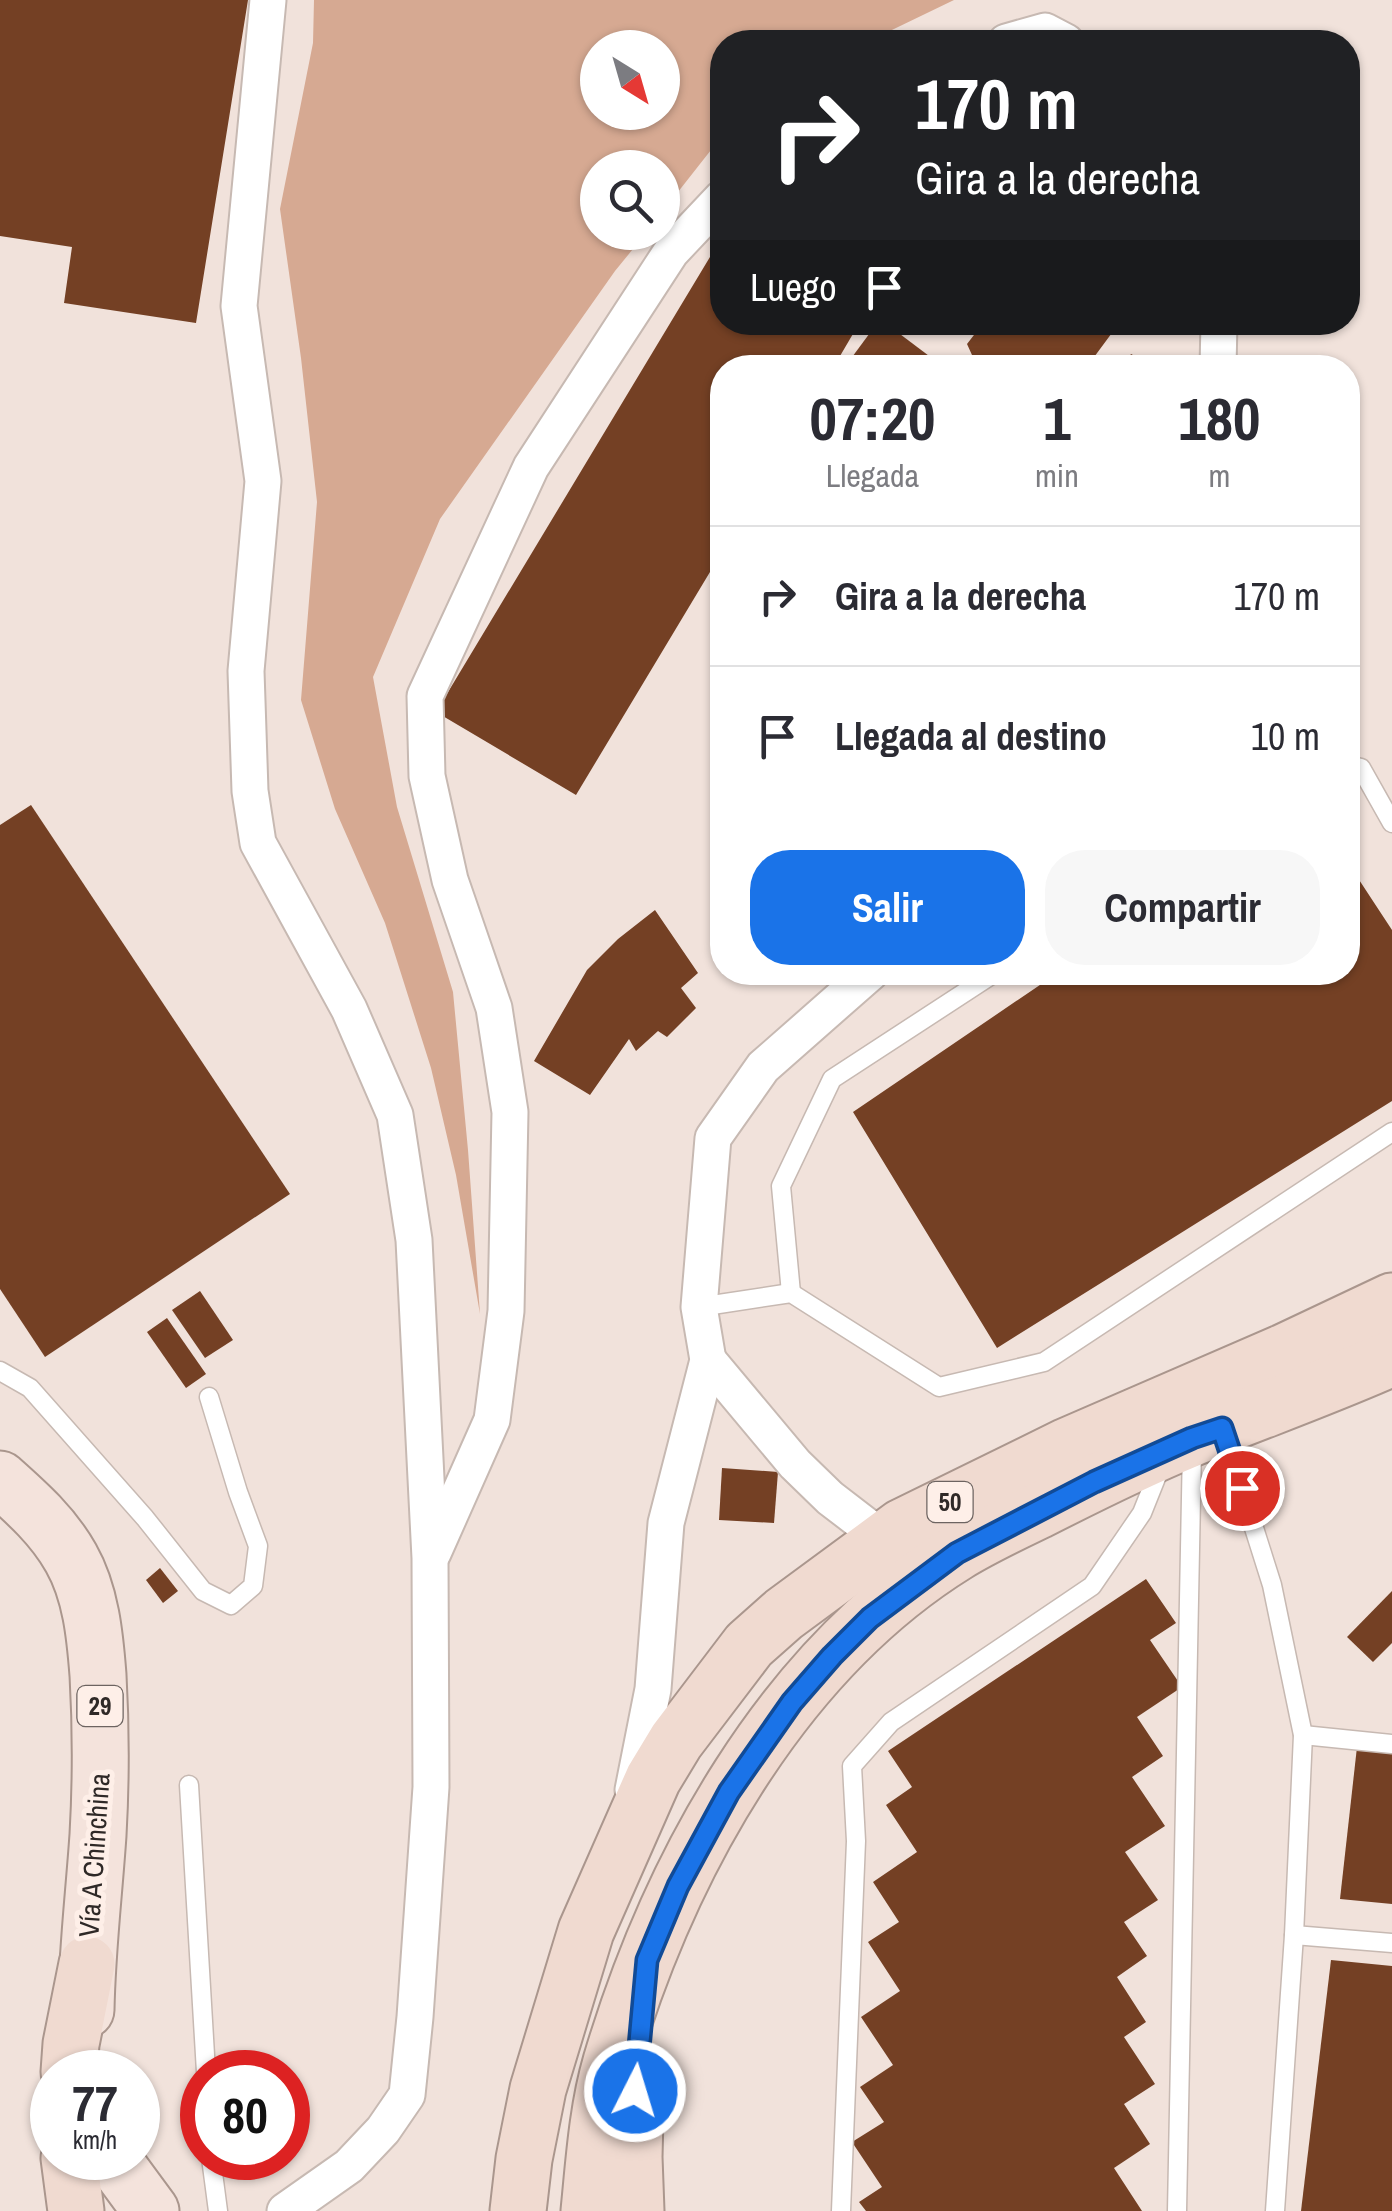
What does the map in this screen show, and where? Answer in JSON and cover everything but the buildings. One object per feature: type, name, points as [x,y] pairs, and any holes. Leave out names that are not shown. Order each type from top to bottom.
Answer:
[{"type":"highway","name":"50","points":[[518,2211],[538,2089],[586,1931],[654,1779],[676,1741],[749,1646],[784,1614],[902,1527],[1067,1446],[1392,1301]]},
{"type":"highway","name":"50","points":[[589,2211],[600,2116],[611,2063],[678,1886],[729,1792],[792,1702],[832,1656],[870,1618],[957,1553],[1094,1482],[1392,1358]]},
{"type":"highway","points":[[636,2211],[635,2091],[647,1960]]},
{"type":"highway","points":[[71,2050],[86,1964]]},
{"type":"highway","points":[[70,2180],[76,2211]]},
{"type":"main road","name":"Vía A Chinchina","points":[[0,1479],[42,1517],[72,1559],[88,1600],[96,1647],[101,1739],[98,1834],[86,1964],[88,2050]]},
{"type":"main road","points":[[115,2180],[121,2211]]},
{"type":"main road","points":[[127,2180],[152,2211]]},
{"type":"street","points":[[268,0],[240,306],[263,481],[246,672],[250,791],[258,843],[349,1009],[394,1115],[414,1240],[430,1558],[430,1787],[407,2095],[383,2130],[349,2166],[286,2211]]},
{"type":"street","points":[[430,1558],[492,1420],[506,1310],[510,1112],[494,1008],[450,880],[427,776],[424,696],[531,467],[672,252],[710,211]]},
{"type":"street","points":[[623,1845],[652,1689],[666,1523],[708,1360],[699,1307],[713,1138],[763,1067],[856,985]]},
{"type":"street","points":[[708,1360],[795,1464],[830,1498],[886,1541]]},
{"type":"lane","points":[[1360,768],[1392,824]]},
{"type":"lane","points":[[791,1292],[781,1186],[832,1079],[976,985]]},
{"type":"lane","points":[[699,1307],[791,1292],[939,1387],[1044,1362],[1392,1132]]},
{"type":"lane","points":[[0,1371],[30,1388],[204,1591],[231,1605],[253,1586],[258,1546],[209,1397]]},
{"type":"lane","points":[[1194,1438],[1272,1585],[1303,1735],[1275,2211]]},
{"type":"lane","points":[[841,2211],[856,1842],[852,1766],[891,1722],[1092,1586],[1194,1438]]},
{"type":"lane","points":[[1177,2211],[1194,1438]]},
{"type":"lane","points":[[1303,1735],[1392,1744]]},
{"type":"lane","points":[[189,1785],[205,2050]]},
{"type":"lane","points":[[1294,1934],[1392,1943]]},
{"type":"lane","points":[[214,2180],[218,2211]]},
{"type":"shaded area","points":[[314,0],[954,0],[892,30],[710,30],[710,151],[680,189],[680,150],[580,150],[580,250],[632,250],[440,519],[373,677],[397,807],[453,992],[480,1314],[456,1175],[431,1068],[385,923],[335,809],[301,700],[317,502],[280,209],[313,43]]},
{"type":"route","points":[[635,2091],[647,1960],[678,1886],[729,1792],[792,1702],[870,1618],[957,1553],[1094,1482],[1192,1438],[1222,1428],[1242,1488]]}]
